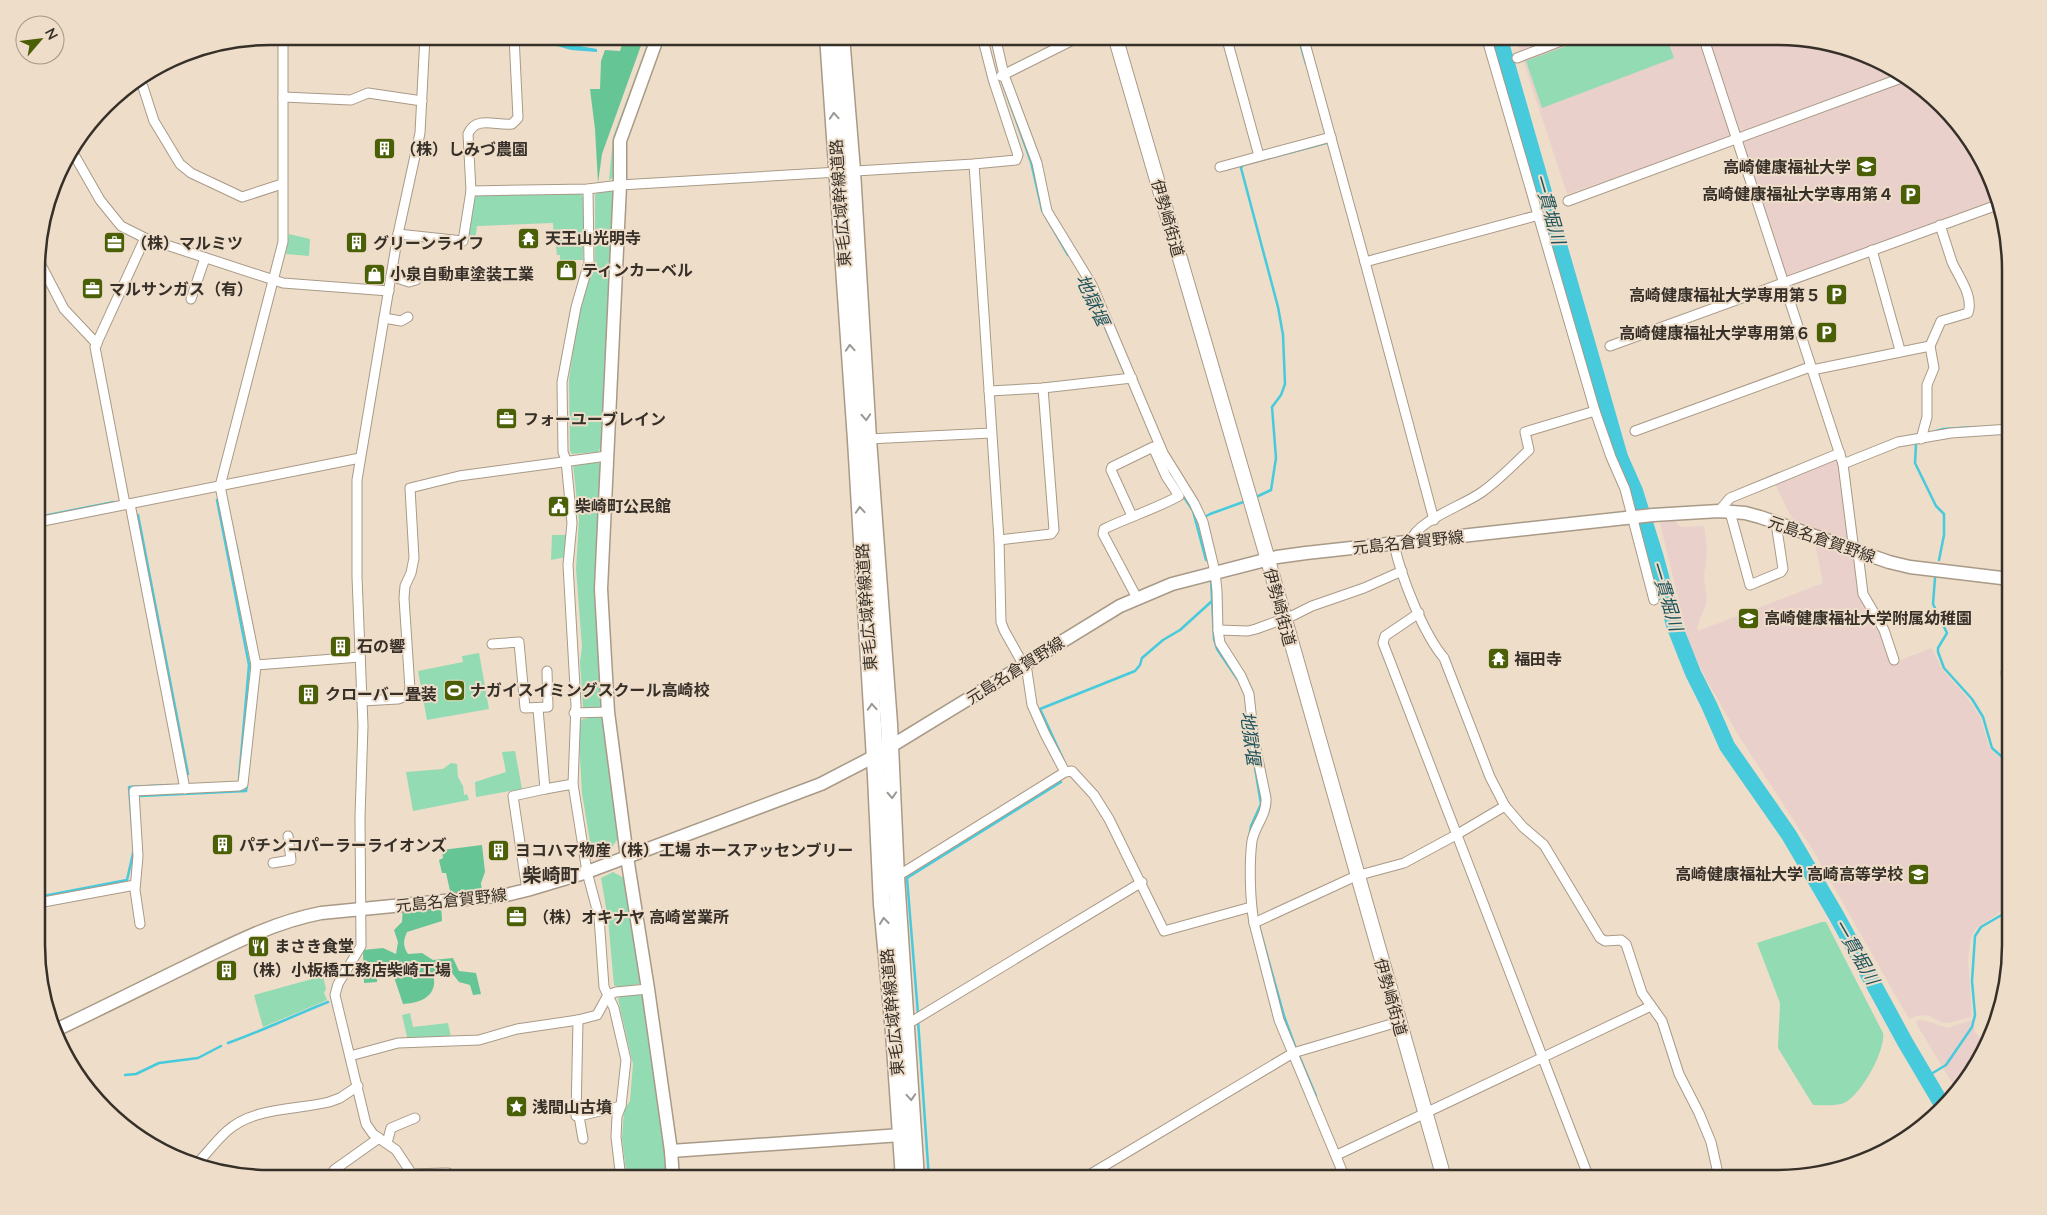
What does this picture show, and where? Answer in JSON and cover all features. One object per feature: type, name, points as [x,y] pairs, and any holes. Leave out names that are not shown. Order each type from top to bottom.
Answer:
[{"type":"highway","name":"東毛広域幹線道路","points":[[829,45],[845,171],[868,439],[890,747],[896,877],[915,1170]]},
{"type":"highway","name":"東毛広域幹線道路","points":[[841,45],[845,171],[882,904],[893,1012],[904,1170]]},
{"type":"main road","points":[[655,45],[620,141],[620,185],[601,589],[608,712],[627,858],[648,988],[672,1170]]},
{"type":"main road","name":"伊勢崎街道","points":[[1118,45],[1268,560],[1356,876],[1442,1170]]},
{"type":"main road","name":"元島名倉賀野線","points":[[61,1028],[278,924],[313,914],[458,900],[527,890],[627,858],[821,784],[875,756],[1120,606],[1172,584],[1215,572],[1306,553],[1633,517],[1724,511],[1745,513],[1856,552],[1910,567],[2002,578]]},
{"type":"main road","points":[[671,1151],[902,1135]]},
{"type":"street","points":[[140,924],[135,885],[138,856],[134,791],[239,786],[243,784],[256,665],[220,486],[283,242],[283,45]]},
{"type":"street","points":[[405,1170],[396,1150],[370,1131],[366,1124],[335,995],[338,984],[361,946],[362,702],[357,577],[357,480],[398,234],[420,133],[425,45]]},
{"type":"street","points":[[398,234],[463,241],[471,191],[468,134],[475,124],[481,122],[512,124],[518,118],[515,45]]},
{"type":"street","points":[[471,191],[588,189],[620,185],[1016,160],[1018,155],[993,80],[984,45]]},
{"type":"street","points":[[997,45],[1004,75],[1037,164],[1047,211],[1092,286],[1176,484],[1179,496],[1161,506],[1132,516],[1104,529],[1103,534],[1136,598]]},
{"type":"street","points":[[993,80],[1063,45]]},
{"type":"street","points":[[1228,45],[1259,156]]},
{"type":"street","points":[[1305,45],[1366,262],[1434,520]]},
{"type":"street","points":[[1489,45],[1596,411],[1611,457],[1625,489],[1654,600]]},
{"type":"street","points":[[1517,58],[1551,45]]},
{"type":"street","points":[[1706,45],[1840,452],[1863,594],[1884,630],[1894,660]]},
{"type":"street","points":[[1568,201],[1897,80]]},
{"type":"street","points":[[142,85],[154,121],[180,164],[190,173],[242,197],[282,184]]},
{"type":"street","points":[[283,97],[351,100],[368,93],[422,101]]},
{"type":"street","points":[[1220,167],[1331,137]]},
{"type":"street","points":[[75,157],[100,200],[121,226],[145,238],[283,283],[389,291]]},
{"type":"street","points":[[974,164],[999,540],[1001,622],[1027,671],[1032,705],[1065,772]]},
{"type":"street","points":[[588,189],[589,262],[576,307],[562,382],[563,452],[566,460],[572,523],[568,566],[576,705],[574,713],[573,784],[586,872],[599,917],[603,979],[614,1008],[626,1060],[621,1106],[617,1116],[616,1137],[619,1170]]},
{"type":"street","points":[[1610,346],[1940,224],[1992,207]]},
{"type":"street","points":[[1366,262],[1540,215]]},
{"type":"street","points":[[1920,439],[1927,417],[1927,385],[1934,368],[1930,346],[1941,321],[1968,313],[1970,308],[1969,300],[1940,224]]},
{"type":"street","points":[[145,238],[95,347],[184,789]]},
{"type":"street","points":[[1872,250],[1900,350]]},
{"type":"street","points":[[191,299],[205,258]]},
{"type":"street","points":[[45,273],[64,309],[97,344]]},
{"type":"street","points":[[392,276],[409,282],[416,280]]},
{"type":"street","points":[[384,318],[401,321],[408,317]]},
{"type":"street","points":[[1635,431],[1811,368],[1900,350],[1930,346]]},
{"type":"street","points":[[989,391],[1043,388],[1132,378]]},
{"type":"street","points":[[999,540],[1051,534],[1054,530],[1043,388]]},
{"type":"street","points":[[1410,542],[1413,534],[1482,492],[1529,450],[1525,432],[1596,411]]},
{"type":"street","points":[[1843,464],[1898,442],[1951,433],[2002,430]]},
{"type":"street","points":[[868,439],[991,433]]},
{"type":"street","points":[[1132,516],[1111,470],[1112,466],[1153,447],[1176,484],[1194,503],[1202,522],[1215,572],[1220,643],[1241,676],[1249,694],[1254,740],[1267,808],[1263,818],[1255,828],[1252,842],[1251,907],[1254,923],[1280,1020],[1342,1170]]},
{"type":"street","points":[[1776,523],[1783,569],[1781,572],[1750,585],[1724,511],[1730,498],[1840,452]]},
{"type":"street","points":[[362,702],[398,699],[408,696],[410,688],[404,598],[405,586],[411,573],[414,558],[410,488],[459,476],[566,460],[607,456]]},
{"type":"street","points":[[45,521],[360,458]]},
{"type":"street","points":[[1394,544],[1402,571],[1432,643],[1444,658],[1490,778],[1505,806],[1523,827],[1544,845],[1600,938],[1605,941],[1621,940],[1626,944],[1642,993],[1662,1021],[1679,1074],[1699,1113],[1710,1142],[1717,1170]]},
{"type":"street","points":[[1218,630],[1248,631],[1364,588],[1402,571]]},
{"type":"street","points":[[1419,612],[1385,636],[1383,643],[1586,1170]]},
{"type":"street","points":[[492,644],[519,642],[525,708],[538,709],[548,706],[547,671]]},
{"type":"street","points":[[256,665],[360,657]]},
{"type":"street","points":[[538,709],[546,789]]},
{"type":"street","points":[[574,713],[608,712]]},
{"type":"street","points":[[896,877],[1065,772],[1072,771],[1094,795],[1109,819],[1142,882],[1164,931],[1251,907]]},
{"type":"street","points":[[527,890],[513,796],[573,784]]},
{"type":"street","points":[[1254,923],[1356,876],[1404,863],[1505,806]]},
{"type":"street","points":[[273,863],[291,860],[288,836]]},
{"type":"street","points":[[906,1025],[1142,882]]},
{"type":"street","points":[[45,902],[135,885]]},
{"type":"street","points":[[350,1056],[398,1043],[479,1040],[517,1029],[578,1020],[597,1015],[608,995],[616,992],[648,988]]},
{"type":"street","points":[[1337,1155],[1651,1006]]},
{"type":"street","points":[[576,1116],[578,1020]]},
{"type":"street","points":[[1097,1170],[1293,1053],[1398,1022]]},
{"type":"street","points":[[202,1159],[228,1130],[252,1116],[329,1102],[340,1098],[358,1086]]},
{"type":"street","points":[[583,1139],[580,1116],[621,1106]]},
{"type":"street","points":[[334,1170],[383,1141],[391,1128],[415,1118]]},
{"type":"shaded area","name":"高崎健康福祉大学","points":[[1518,45],[1792,45],[1821,49],[1849,57],[1890,75],[1914,91],[1936,111],[1956,133],[1972,158],[1979,170],[1992,204],[1786,277],[1739,135],[1567,194]]},
{"type":"shaded area","points":[[1839,458],[1851,542],[1792,519],[1775,484]]},
{"type":"shaded area","name":"高崎健康福祉大学 高崎高等学校","points":[[1659,519],[1674,519],[1680,527],[1704,526],[1707,551],[1704,577],[1707,601],[1697,627],[1698,631],[1823,583],[1815,544],[1855,559],[1893,663],[1932,648],[1942,669],[1969,700],[1980,717],[1990,749],[2002,760],[2002,911],[1975,929],[1971,938],[1968,959],[1972,1017],[1948,1023],[1942,1023],[1928,1015],[1909,1019],[1814,852],[1737,733],[1704,675],[1689,643]]},
{"type":"shaded area","points":[[1918,1020],[1924,1020],[1947,1028],[1972,1020],[1975,1032],[1982,1039],[1972,1058],[1953,1085],[1916,1023]]},
{"type":"green space","points":[[622,45],[641,45],[602,154],[598,183],[595,129],[590,89],[600,89],[601,61],[605,50],[620,51]]},
{"type":"green space","points":[[647,45],[653,45],[614,177],[609,180],[613,137]]},
{"type":"green space","points":[[1569,45],[1669,45],[1674,58],[1542,108],[1526,61]]},
{"type":"green space","points":[[612,190],[615,195],[602,445],[598,452],[572,454],[570,451],[569,380],[578,314],[595,262],[595,195]]},
{"type":"green space","points":[[581,194],[583,198],[583,260],[560,260],[560,255],[557,255],[554,244],[553,223],[477,226],[475,240],[468,240],[472,198],[475,195]]},
{"type":"green space","points":[[289,234],[310,239],[309,256],[286,254]]},
{"type":"green space","points":[[598,462],[600,466],[596,579],[604,703],[601,708],[586,709],[583,707],[580,662],[582,647],[576,569],[579,520],[573,464]]},
{"type":"green space","points":[[552,535],[567,535],[566,557],[551,560]]},
{"type":"green space","name":"ナガイスイミングスクール高崎校","points":[[479,653],[489,709],[427,720],[418,671],[463,662],[462,656]]},
{"type":"green space","points":[[600,716],[606,722],[619,837],[612,847],[592,854],[582,793],[578,724],[583,719]]},
{"type":"green space","points":[[515,751],[522,789],[476,797],[475,782],[506,772],[502,752]]},
{"type":"green space","points":[[451,763],[457,764],[458,777],[463,786],[464,795],[467,794],[469,800],[413,811],[406,772],[443,769]]},
{"type":"green space","points":[[482,845],[485,872],[481,883],[482,893],[451,895],[446,873],[442,873],[439,860],[443,858],[442,850]]},
{"type":"green space","points":[[613,872],[624,878],[642,980],[639,984],[619,988],[614,985],[608,919],[601,878]]},
{"type":"green space","points":[[441,904],[442,921],[407,932],[404,943],[406,951],[408,954],[422,953],[433,960],[453,958],[459,971],[476,973],[481,994],[473,995],[470,985],[459,982],[449,969],[439,967],[434,973],[434,985],[430,994],[422,1000],[413,1003],[403,1004],[394,977],[377,974],[377,982],[364,983],[363,950],[383,948],[396,954],[398,942],[394,930],[402,922],[403,906]]},
{"type":"green space","points":[[1826,922],[1883,1033],[1883,1041],[1876,1062],[1863,1084],[1856,1094],[1848,1100],[1834,1105],[1813,1105],[1778,1048],[1780,1003],[1757,943]]},
{"type":"green space","points":[[323,976],[326,989],[324,993],[327,1000],[263,1027],[254,995]]},
{"type":"green space","points":[[639,993],[644,998],[666,1147],[667,1170],[626,1170],[622,1138],[624,1110],[630,1101],[633,1064],[618,999]]},
{"type":"green space","points":[[410,1013],[413,1027],[448,1023],[451,1037],[408,1041],[402,1015]]},
{"type":"water","points":[[554,45],[573,45],[597,49],[597,52],[571,50]]},
{"type":"waterway","points":[[1301,45],[1306,64]]},
{"type":"waterway","name":"一貫堀川","points":[[1502,45],[1620,457],[1635,491],[1674,625],[1693,673],[1727,746],[1789,835],[1939,1100]]},
{"type":"waterway","name":"地獄堰","points":[[1002,81],[1031,162],[1042,210],[1068,255]]},
{"type":"waterway","points":[[1254,498],[1271,490],[1276,458],[1272,407],[1281,395],[1285,384],[1283,335],[1278,307],[1241,168],[1243,165],[1326,143],[1326,141]]},
{"type":"waterway","name":"地獄堰","points":[[1086,283],[1091,294]]},
{"type":"waterway","name":"地獄堰","points":[[1093,299],[1126,376]]},
{"type":"waterway","points":[[1933,432],[1943,429],[1977,427]]},
{"type":"waterway","points":[[1916,444],[1915,463],[1936,506],[1944,514],[1944,535],[1939,560]]},
{"type":"waterway","name":"地獄堰","points":[[1182,494],[1193,511],[1206,560]]},
{"type":"waterway","points":[[217,500],[249,665],[239,779]]},
{"type":"waterway","points":[[1196,522],[1210,514],[1246,501]]},
{"type":"waterway","points":[[45,516],[114,502]]},
{"type":"waterway","points":[[138,515],[188,774]]},
{"type":"waterway","points":[[235,541],[238,552]]},
{"type":"waterway","points":[[1935,578],[1933,604],[1947,633],[1938,648],[1938,652],[1944,668],[1972,699],[1983,717],[1992,748],[2002,757]]},
{"type":"waterway","name":"地獄堰","points":[[1211,579],[1214,639],[1217,649],[1238,680]]},
{"type":"waterway","points":[[1064,761],[1040,709],[1135,671],[1140,665],[1142,658],[1163,640],[1180,630],[1212,601]]},
{"type":"waterway","name":"地獄堰","points":[[1249,839],[1251,826],[1261,804],[1250,738]]},
{"type":"waterway","points":[[918,1014],[907,878],[1061,782]]},
{"type":"waterway","points":[[132,826],[129,787],[169,785]]},
{"type":"waterway","points":[[140,796],[246,791],[247,785]]},
{"type":"waterway","points":[[45,896],[127,880],[134,849]]},
{"type":"waterway","points":[[1926,1077],[1946,1065],[1972,1027],[1975,1015],[1972,981],[1975,936],[1981,927],[2002,915]]},
{"type":"waterway","name":"地獄堰","points":[[1259,926],[1284,1016],[1295,1046]]},
{"type":"waterway","points":[[228,1043],[328,1002]]},
{"type":"waterway","points":[[918,1020],[928,1170]]},
{"type":"waterway","points":[[125,1075],[136,1074],[159,1063],[198,1058],[221,1046]]},
{"type":"waterway","name":"地獄堰","points":[[1300,1058],[1316,1096]]},
{"type":"place","name":"（株）しみづ農園","points":[[384,149]]},
{"type":"place","name":"高崎健康福祉大学","points":[[1867,167]]},
{"type":"place","name":"高崎健康福祉大学専用第４","points":[[1910,194]]},
{"type":"place","name":"天王山光明寺","points":[[529,238]]},
{"type":"place","name":"（株）マルミツ","points":[[115,243]]},
{"type":"place","name":"グリーンライフ","points":[[357,243]]},
{"type":"place","name":"ティンカーベル","points":[[566,270]]},
{"type":"place","name":"小泉自動車塗装工業","points":[[374,274]]},
{"type":"place","name":"マルサンガス（有）","points":[[93,289]]},
{"type":"place","name":"高崎健康福祉大学専用第５","points":[[1837,295]]},
{"type":"place","name":"高崎健康福祉大学専用第６","points":[[1827,333]]},
{"type":"place","name":"フォーユーブレイン","points":[[507,419]]},
{"type":"place","name":"柴崎町公民館","points":[[559,506]]},
{"type":"place","name":"高崎健康福祉大学附属幼稚園","points":[[1748,618]]},
{"type":"place","name":"石の響","points":[[341,646]]},
{"type":"place","name":"福田寺","points":[[1498,659]]},
{"type":"place","name":"ナガイスイミングスクール高崎校","points":[[454,690]]},
{"type":"place","name":"クローバー畳装","points":[[309,694]]},
{"type":"place","name":"パチンコパーラーライオンズ","points":[[223,845]]},
{"type":"place","name":"ヨコハマ物産（株）工場 ホースアッセンブリー","points":[[499,850]]},
{"type":"place","name":"高崎健康福祉大学 高崎高等学校","points":[[1919,874]]},
{"type":"place","name":"（株）オキナヤ 高崎営業所","points":[[517,917]]},
{"type":"place","name":"まさき食堂","points":[[258,946]]},
{"type":"place","name":"（株）小板橋工務店柴崎工場","points":[[227,970]]},
{"type":"place","name":"浅間山古墳","points":[[516,1107]]},
{"type":"district","name":"柴崎町","points":[[551,875]]}]
